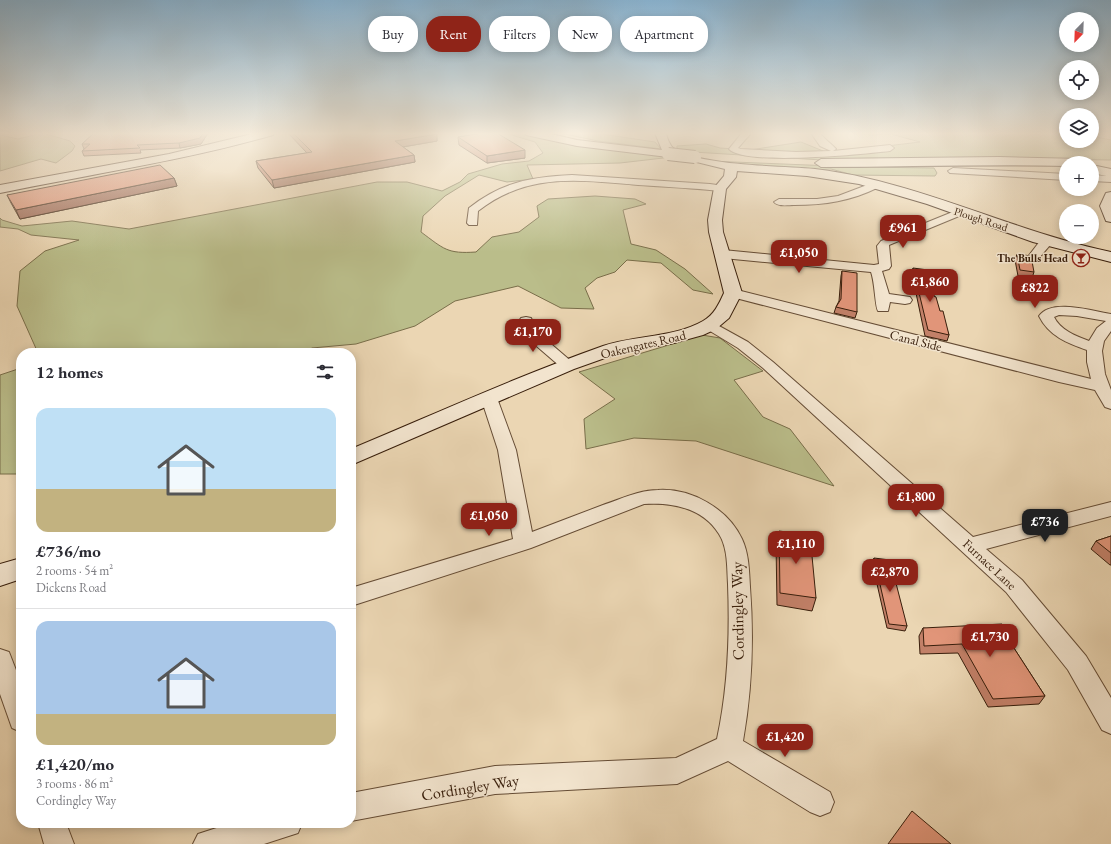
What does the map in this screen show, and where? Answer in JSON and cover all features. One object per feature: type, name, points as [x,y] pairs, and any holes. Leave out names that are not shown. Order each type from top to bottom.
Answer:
[{"type":"street","points":[[0,189],[91,172]]},
{"type":"street","points":[[731,172],[730,177],[720,188],[715,220],[716,232],[724,254],[726,269],[733,293]]},
{"type":"street","name":"Plough Road","points":[[802,172],[823,174],[875,185],[918,197],[1048,241],[1088,253],[1111,257]]},
{"type":"street","points":[[984,172],[1059,176]]},
{"type":"street","points":[[473,223],[473,210],[485,199],[510,187],[537,181],[586,178],[720,188]]},
{"type":"street","points":[[779,202],[833,202],[862,192],[875,185]]},
{"type":"street","points":[[1111,196],[1107,206],[1111,218]]},
{"type":"street","points":[[724,254],[875,269],[884,266],[883,246],[885,243],[960,212]]},
{"type":"street","points":[[1033,258],[1044,243],[1048,241]]},
{"type":"street","points":[[875,269],[879,275],[884,302],[905,300]]},
{"type":"street","name":"Oakengates Road","points":[[356,456],[566,366],[615,348],[674,337],[710,325],[723,314],[733,293]]},
{"type":"street","name":"Canal Side","points":[[733,293],[1100,387]]},
{"type":"street","points":[[1094,347],[1068,337],[1048,321],[1046,316],[1049,313],[1062,310],[1111,318]]},
{"type":"street","points":[[526,321],[531,334],[566,366]]},
{"type":"street","points":[[1111,324],[1098,336],[1094,347],[1094,358],[1100,387],[1111,404]]},
{"type":"street","name":"Furnace Lane","points":[[710,325],[743,345],[768,365],[971,545],[1014,586],[1048,625],[1077,663],[1111,722]]},
{"type":"street","points":[[489,398],[508,450],[524,543]]},
{"type":"street","name":"Cordingley Way","points":[[356,595],[524,543],[642,498],[660,496],[678,499],[713,514],[732,538],[737,557],[740,606],[738,689],[735,717],[729,747],[677,771],[495,780],[356,807]]},
{"type":"street","points":[[971,545],[1111,509]]},
{"type":"street","points":[[0,575],[16,570]]},
{"type":"street","points":[[0,659],[16,701]]},
{"type":"street","points":[[729,747],[820,802]]},
{"type":"street","points":[[54,828],[59,844]]},
{"type":"street","points":[[208,844],[269,828]]},
{"type":"green space","points":[[473,172],[530,172],[533,179],[507,182],[479,175],[445,196],[423,216],[421,232],[435,243],[446,249],[458,252],[476,252],[492,237],[519,232],[539,217],[537,206],[548,199],[595,196],[635,199],[646,204],[623,210],[631,244],[656,250],[685,269],[713,294],[693,290],[661,263],[627,260],[615,272],[597,278],[585,288],[594,309],[561,308],[518,286],[455,301],[415,326],[356,344],[312,348],[36,348],[17,306],[20,271],[45,251],[79,240],[31,235],[18,229],[0,227],[0,218],[22,226],[72,221],[129,229],[377,182],[407,182],[442,191],[460,182],[468,174]]},
{"type":"green space","points":[[843,172],[937,173],[935,176],[853,175]]},
{"type":"green space","points":[[702,335],[720,338],[763,371],[734,380],[763,417],[790,429],[834,486],[696,441],[634,438],[586,449],[584,419],[615,399],[579,372]]},
{"type":"green space","points":[[16,370],[16,474],[0,474],[0,375]]},
{"type":"building","points":[[122,172],[168,172],[174,178],[16,210],[7,195]]},
{"type":"building","points":[[266,172],[315,172],[272,180]]},
{"type":"building","points":[[1017,254],[1031,256],[1034,272],[1020,270]]},
{"type":"building","points":[[913,268],[928,270],[934,296],[936,297],[940,311],[943,311],[949,335],[928,330]]},
{"type":"building","points":[[842,271],[857,273],[857,312],[836,307],[841,299]]},
{"type":"building","points":[[779,531],[810,535],[816,598],[780,593]]},
{"type":"building","points":[[1111,536],[1111,553],[1096,541]]},
{"type":"building","points":[[874,558],[890,560],[907,626],[889,624]]},
{"type":"building","points":[[1002,624],[1014,641],[1010,642],[1045,696],[993,699],[962,644],[924,646],[923,628]]},
{"type":"building","points":[[912,811],[951,844],[888,844]]},
{"type":"place","name":"The Bulls Head","points":[[1081,258]]}]
